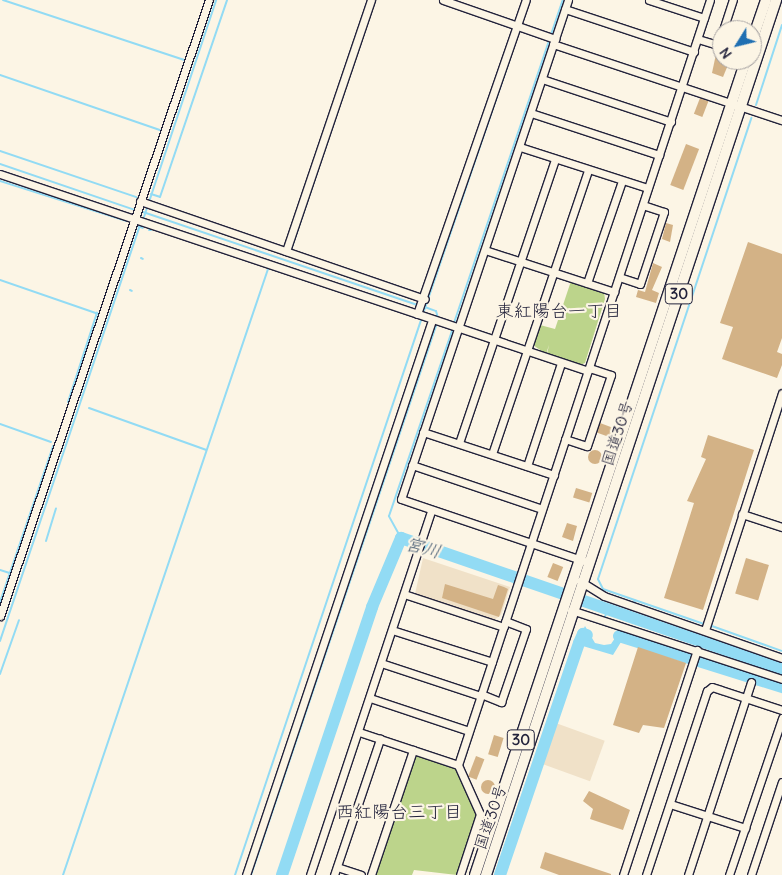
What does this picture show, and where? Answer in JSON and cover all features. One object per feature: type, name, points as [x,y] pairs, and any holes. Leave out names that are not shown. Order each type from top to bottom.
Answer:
[{"type":"highway","points":[[759,20],[766,0]]},
{"type":"highway","name":"国道30号","points":[[486,875],[585,561],[736,104],[776,0]]},
{"type":"highway","name":"国道30号","points":[[736,104],[744,70]]},
{"type":"highway","name":"国道30号","points":[[475,875],[570,608]]},
{"type":"street","points":[[0,616],[209,0]]},
{"type":"street","points":[[286,251],[371,0]]},
{"type":"street","points":[[443,0],[683,87],[782,120]]},
{"type":"street","points":[[421,306],[519,26],[526,0]]},
{"type":"street","points":[[568,0],[552,39],[542,79],[485,250],[454,328],[401,499],[431,511],[585,561]]},
{"type":"street","points":[[649,0],[704,18]]},
{"type":"street","points":[[460,875],[480,814],[458,765],[683,87],[710,0]]},
{"type":"street","points":[[726,20],[733,0]]},
{"type":"street","points":[[565,10],[694,52]]},
{"type":"street","points":[[698,39],[712,43]]},
{"type":"street","points":[[542,79],[671,122]]},
{"type":"street","points":[[531,113],[659,155]]},
{"type":"street","points":[[520,147],[648,188]]},
{"type":"street","points":[[459,444],[555,159]]},
{"type":"street","points":[[492,454],[588,170]]},
{"type":"street","points":[[0,174],[140,208],[286,251],[421,306],[435,321],[495,339],[561,363],[611,375],[587,446],[565,439]]},
{"type":"street","points":[[587,283],[622,180]]},
{"type":"street","points":[[619,278],[640,284],[664,212],[643,205]]},
{"type":"street","points":[[140,208],[421,306]]},
{"type":"street","points":[[485,250],[614,292]]},
{"type":"street","points":[[246,875],[435,321]]},
{"type":"street","points":[[527,466],[561,363]]},
{"type":"street","points":[[706,626],[782,393]]},
{"type":"street","points":[[423,432],[554,475]]},
{"type":"street","points":[[412,466],[542,509]]},
{"type":"street","points":[[310,875],[431,511]]},
{"type":"street","points":[[744,514],[782,527]]},
{"type":"street","points":[[578,584],[632,606],[706,626],[782,658]]},
{"type":"street","points":[[381,663],[502,702],[526,629],[404,594]]},
{"type":"street","points":[[570,608],[695,656],[782,679]]},
{"type":"street","points":[[392,630],[492,662]]},
{"type":"street","points":[[623,875],[695,656]]},
{"type":"street","points":[[688,875],[751,682]]},
{"type":"street","points":[[646,875],[707,691],[712,688],[782,710]]},
{"type":"street","points":[[370,698],[469,731]]},
{"type":"street","points":[[729,875],[782,718]]},
{"type":"street","points":[[359,732],[458,765]]},
{"type":"street","points":[[334,875],[380,739]]},
{"type":"street","points":[[371,875],[413,750]]},
{"type":"street","points":[[751,875],[782,782]]},
{"type":"street","points":[[670,804],[745,828]]},
{"type":"street","points":[[337,867],[361,875]]},
{"type":"shaded area","points":[[423,558],[510,587],[501,615],[494,620],[415,594]]},
{"type":"shaded area","points":[[553,722],[605,741],[590,781],[538,762]]},
{"type":"green space","points":[[571,281],[604,292],[605,299],[585,363],[580,365],[547,354],[549,345],[546,354],[533,345],[540,325],[555,329]]},
{"type":"green space","points":[[414,754],[455,767],[478,815],[457,875],[414,870],[412,875],[375,875]]},
{"type":"water","points":[[585,626],[595,643],[604,645],[611,644],[619,632],[634,636],[621,642],[613,655],[576,644]]},
{"type":"building","points":[[713,70],[726,70],[723,77],[712,73]]},
{"type":"building","points":[[700,98],[708,101],[702,117],[694,114]]},
{"type":"building","points":[[686,144],[699,149],[683,190],[670,185]]},
{"type":"building","points":[[666,223],[673,225],[670,242],[662,239]]},
{"type":"building","points":[[748,242],[782,254],[782,338],[777,352],[782,354],[782,365],[777,378],[722,359],[733,327],[720,323]]},
{"type":"building","points":[[653,263],[662,267],[652,290],[659,293],[656,303],[636,297],[638,290],[645,292]]},
{"type":"building","points":[[600,423],[614,428],[611,438],[597,432]]},
{"type":"building","points":[[708,435],[754,450],[703,610],[664,598],[694,503],[687,501],[706,459],[701,457]]},
{"type":"building","points":[[592,450],[598,450],[602,457],[598,464],[592,464],[588,460],[588,454]]},
{"type":"building","points":[[576,488],[592,493],[589,503],[573,498]]},
{"type":"building","points":[[567,523],[577,526],[573,541],[562,537]]},
{"type":"building","points":[[746,558],[769,565],[758,600],[735,593]]},
{"type":"building","points":[[553,563],[563,567],[558,581],[547,577]]},
{"type":"building","points":[[445,584],[493,599],[498,585],[508,589],[499,617],[442,598]]},
{"type":"building","points":[[638,647],[686,663],[664,728],[643,725],[639,733],[613,725]]},
{"type":"building","points":[[494,735],[504,738],[498,757],[488,754]]},
{"type":"building","points":[[476,756],[484,759],[477,780],[468,777]]},
{"type":"building","points":[[488,780],[493,782],[495,787],[493,792],[488,794],[483,792],[481,787],[483,782]]},
{"type":"building","points":[[589,791],[630,810],[623,830],[590,819],[593,809],[583,801]]},
{"type":"building","points":[[545,852],[611,875],[559,875],[540,868]]},
{"type":"waterway","points":[[3,0],[184,60]]},
{"type":"waterway","points":[[144,217],[216,0]]},
{"type":"waterway","points":[[151,194],[160,197],[227,0]]},
{"type":"waterway","points":[[291,250],[375,0]]},
{"type":"waterway","points":[[454,323],[563,0]]},
{"type":"waterway","points":[[504,18],[513,21]]},
{"type":"waterway","points":[[756,105],[782,25]]},
{"type":"waterway","points":[[424,311],[510,58]]},
{"type":"waterway","points":[[0,75],[160,130]]},
{"type":"waterway","points":[[704,624],[603,589],[598,579],[751,118]]},
{"type":"waterway","points":[[0,151],[136,197]]},
{"type":"waterway","points":[[0,164],[135,210]]},
{"type":"waterway","points":[[0,181],[126,221]]},
{"type":"waterway","points":[[140,211],[417,305]]},
{"type":"waterway","points":[[137,226],[143,228]]},
{"type":"waterway","points":[[0,641],[140,226]]},
{"type":"waterway","points":[[63,875],[268,269]]},
{"type":"waterway","points":[[0,280],[99,314]]},
{"type":"waterway","points":[[422,306],[436,311],[438,318]]},
{"type":"waterway","points":[[68,402],[97,313]]},
{"type":"waterway","points":[[235,875],[421,320]]},
{"type":"waterway","points":[[251,875],[437,323]]},
{"type":"waterway","points":[[401,538],[389,516],[453,328]]},
{"type":"waterway","points":[[753,493],[782,407]]},
{"type":"waterway","points":[[89,408],[206,450]]},
{"type":"waterway","points":[[0,424],[51,442]]},
{"type":"waterway","points":[[0,602],[53,446]]},
{"type":"waterway","points":[[46,541],[56,509]]},
{"type":"waterway","points":[[711,626],[740,533]]},
{"type":"waterway","name":"宮川","points":[[282,875],[372,607],[401,538],[782,669]]},
{"type":"waterway","points":[[0,570],[10,573]]},
{"type":"waterway","points":[[627,621],[635,600]]},
{"type":"waterway","points":[[605,617],[607,611]]},
{"type":"waterway","points":[[0,674],[19,620]]},
{"type":"waterway","points":[[709,625],[782,651]]},
{"type":"waterway","points":[[500,875],[579,643],[583,634],[587,635]]},
{"type":"waterway","points":[[619,636],[782,687]]},
{"type":"district","name":"東紅陽台一丁目","points":[[559,311]]},
{"type":"district","name":"西紅陽台三丁目","points":[[399,812]]}]
